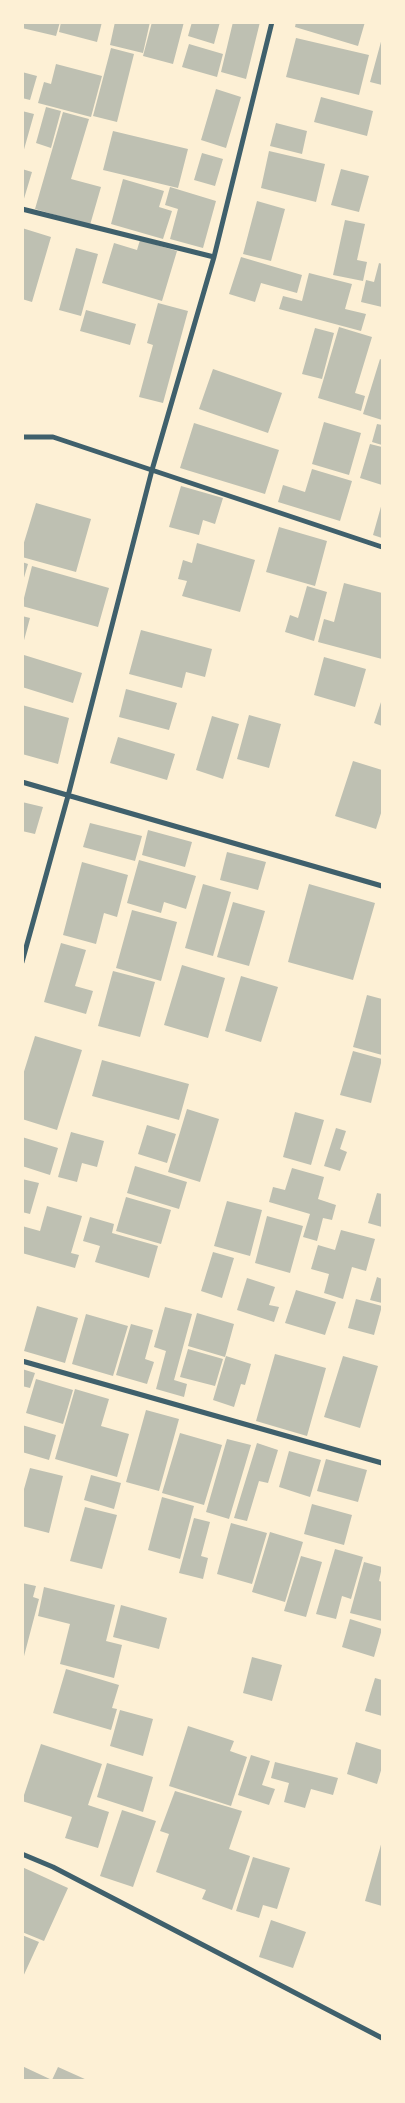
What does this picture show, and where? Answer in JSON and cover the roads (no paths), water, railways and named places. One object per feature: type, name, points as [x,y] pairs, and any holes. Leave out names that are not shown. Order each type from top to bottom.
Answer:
[{"type":"street","points":[[22,962],[68,796],[152,470],[214,257],[272,22]]},
{"type":"street","points":[[22,209],[214,257]]},
{"type":"street","points":[[22,437],[53,437],[382,546]]},
{"type":"street","points":[[22,782],[382,886]]},
{"type":"street","points":[[22,1361],[382,1463]]},
{"type":"street","points":[[22,1854],[53,1867],[382,2038]]}]
